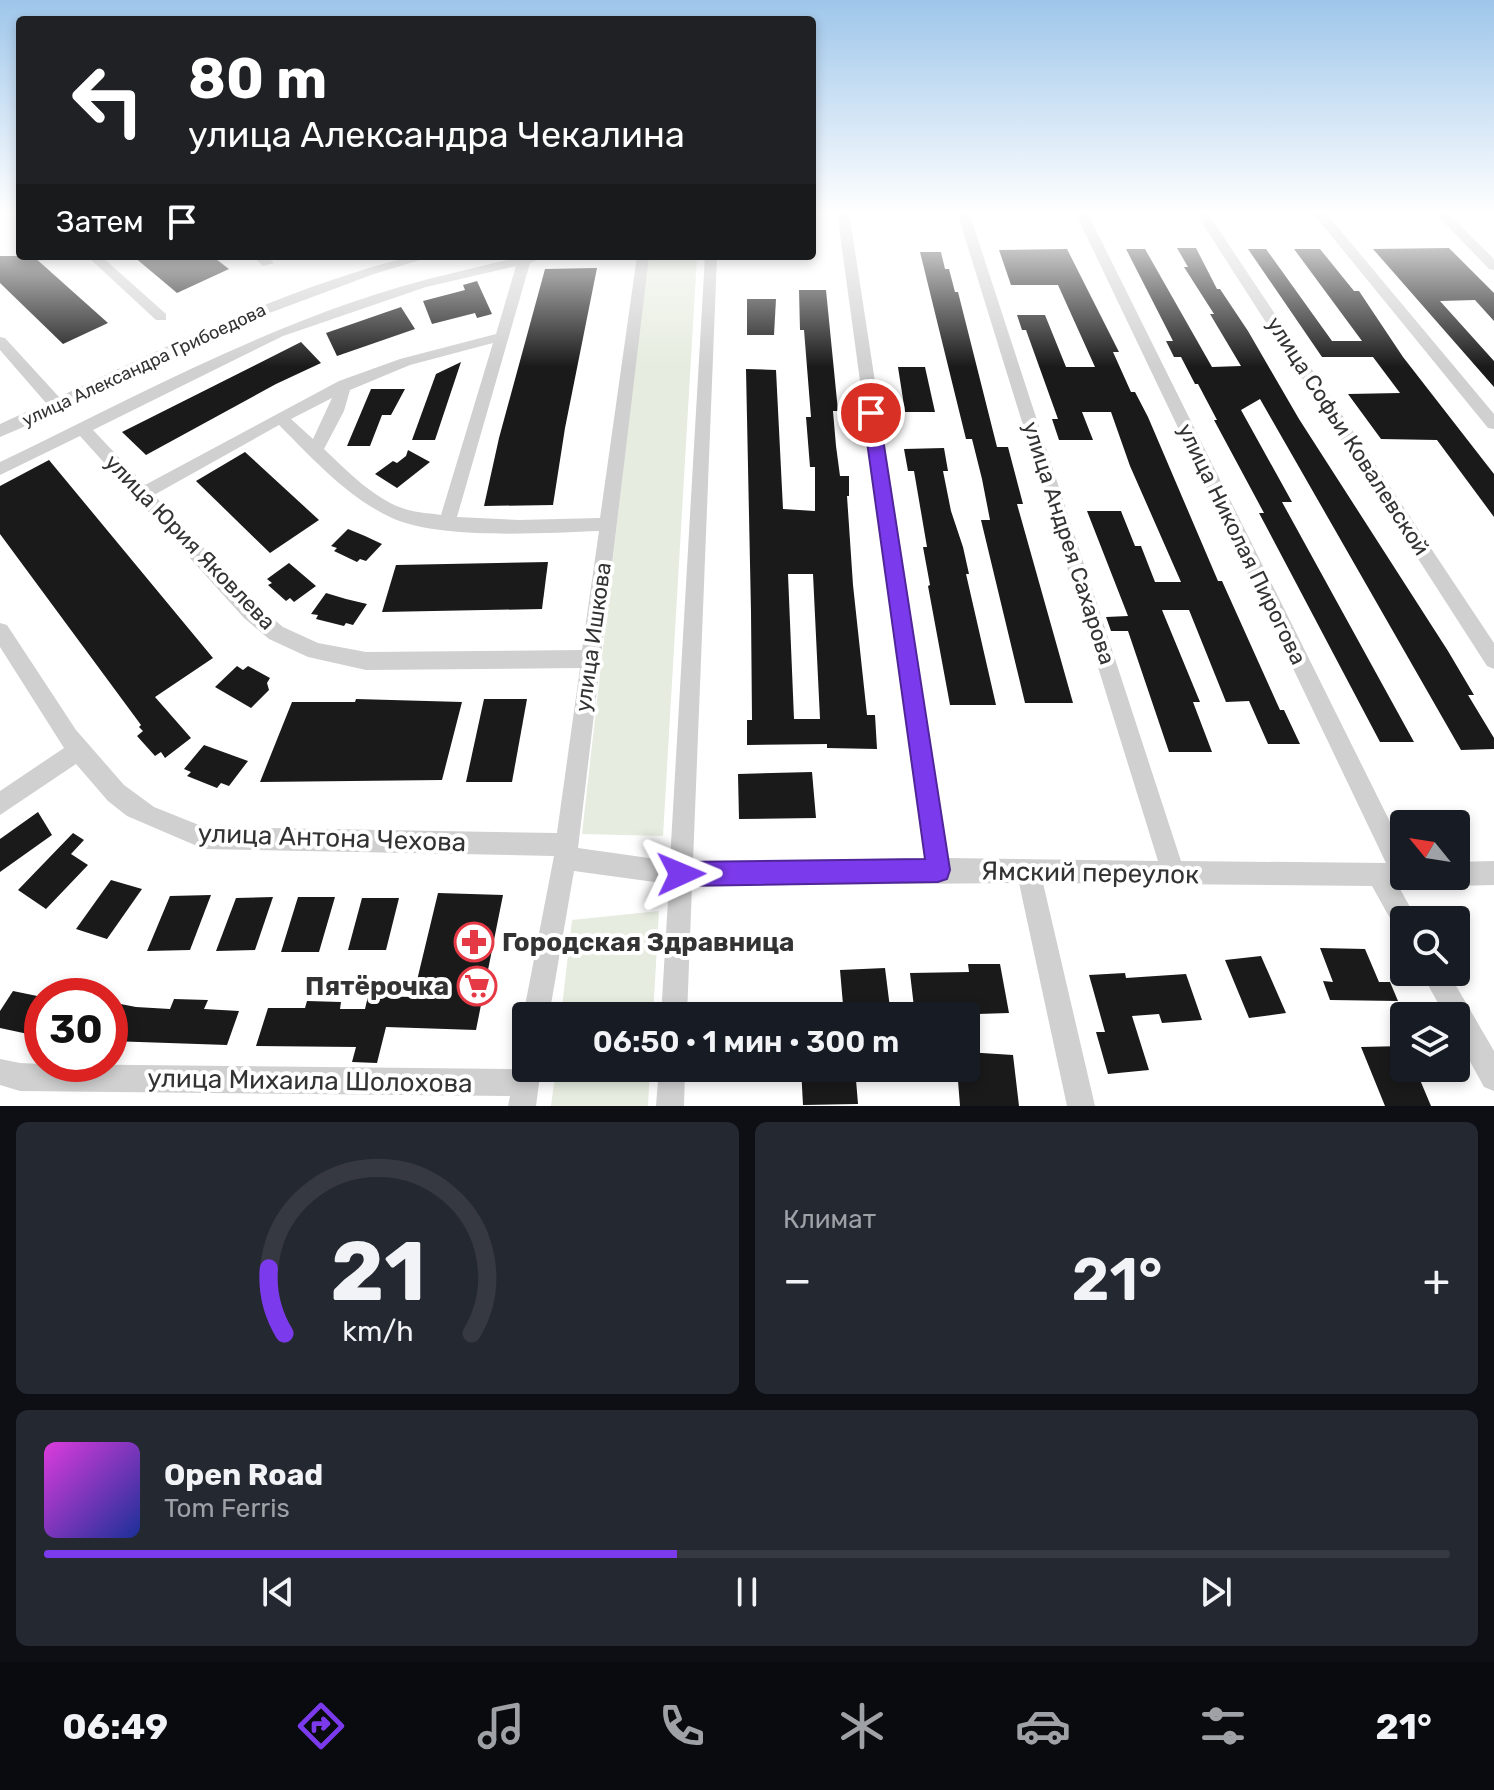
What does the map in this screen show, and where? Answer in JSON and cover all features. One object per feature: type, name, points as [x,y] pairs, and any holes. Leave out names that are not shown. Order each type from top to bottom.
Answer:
[{"type":"street","points":[[101,264],[161,317]]},
{"type":"street","name":"улица Александра Грибоедова","points":[[0,431],[216,328],[340,281],[401,264]]},
{"type":"street","points":[[0,469],[278,333],[408,288],[506,264]]},
{"type":"street","points":[[447,523],[524,264]]},
{"type":"street","name":"улица Ишкова","points":[[539,1002],[566,852],[642,264]]},
{"type":"street","points":[[675,1002],[711,264]]},
{"type":"street","points":[[850,264],[938,870]]},
{"type":"street","name":"улица Андрея Сахарова","points":[[979,264],[1174,874]]},
{"type":"street","name":"улица Николая Пирогова","points":[[1106,264],[1390,862]]},
{"type":"street","name":"улица Софьи Ковалевской","points":[[1235,264],[1494,660]]},
{"type":"street","points":[[1361,264],[1494,424]]},
{"type":"street","points":[[143,494],[344,385],[427,353],[501,337]]},
{"type":"street","points":[[0,341],[58,406]]},
{"type":"street","points":[[315,450],[336,411],[344,385]]},
{"type":"street","points":[[281,418],[377,501],[401,515],[447,523],[513,527],[608,524]]},
{"type":"street","name":"улица Юрия Яковлева","points":[[83,429],[251,612],[276,633],[315,651],[366,661],[590,659]]},
{"type":"street","name":"улица Антона Чехова","points":[[0,631],[80,749],[117,794],[163,823],[204,838],[566,852],[681,874]]},
{"type":"street","points":[[0,804],[80,749]]},
{"type":"street","name":"Ямский переулок","points":[[681,874],[938,870],[1390,875]]},
{"type":"street","points":[[1029,873],[1081,1106]]},
{"type":"street","points":[[1470,874],[1494,873]]},
{"type":"street","points":[[1442,986],[1494,1077]]},
{"type":"street","name":"улица Михаила Шолохова","points":[[0,1072],[20,1077],[525,1086]]},
{"type":"street","points":[[670,1106],[671,1082]]},
{"type":"shaded area","points":[[646,264],[697,264],[663,836],[582,834]]},
{"type":"shaded area","points":[[659,911],[654,1002],[563,1002],[572,920]]},
{"type":"shaded area","points":[[554,1082],[649,1082],[648,1106],[551,1106]]},
{"type":"building","points":[[0,264],[42,264],[108,323],[63,344],[0,283]]},
{"type":"building","points":[[142,264],[222,264],[229,269],[177,293]]},
{"type":"building","points":[[923,264],[944,264],[945,269],[949,269],[955,292],[958,292],[997,447],[1008,447],[1023,504],[1017,504],[1073,703],[1025,703],[981,520],[990,520],[982,479],[972,439],[966,439]]},
{"type":"building","points":[[1004,264],[1074,264],[1119,352],[1113,352],[1131,392],[1135,392],[1148,417],[1218,581],[1222,581],[1280,710],[1284,710],[1300,744],[1268,744],[1249,701],[1226,702],[1189,610],[1162,610],[1200,702],[1193,702],[1212,752],[1169,752],[1128,631],[1111,631],[1106,617],[1128,616],[1087,511],[1121,511],[1135,546],[1141,546],[1155,582],[1181,582],[1130,466],[1111,412],[1082,412],[1093,440],[1059,440],[1052,419],[1058,419],[1026,330],[1022,330],[1017,315],[1045,315],[1066,367],[1095,367],[1058,285],[1011,285]]},
{"type":"building","points":[[1133,264],[1153,264],[1212,367],[1241,366],[1210,314],[1214,314],[1184,267],[1188,267],[1186,264],[1204,264],[1217,289],[1220,289],[1248,331],[1299,419],[1474,695],[1468,695],[1494,738],[1494,749],[1461,750],[1260,399],[1241,410],[1292,502],[1282,502],[1414,742],[1380,742],[1259,513],[1264,513],[1198,384],[1195,384],[1181,357],[1174,357],[1166,341],[1173,341]]},
{"type":"building","points":[[1258,264],[1276,264],[1332,341],[1362,341],[1305,264],[1332,264],[1354,291],[1359,291],[1403,357],[1494,474],[1494,517],[1437,440],[1381,439],[1348,394],[1400,393],[1373,357],[1322,357]]},
{"type":"building","points":[[1386,264],[1465,264],[1494,293],[1494,321],[1475,300],[1440,301],[1494,361],[1494,387]]},
{"type":"building","points":[[597,268],[553,505],[484,506],[499,438],[545,269]]},
{"type":"building","points":[[477,281],[492,314],[477,318],[475,313],[432,324],[423,301],[465,290],[463,285]]},
{"type":"building","points":[[799,290],[826,290],[838,411],[833,411],[836,446],[840,476],[849,476],[847,496],[853,585],[867,715],[875,715],[877,749],[827,748],[827,744],[747,745],[747,720],[752,720],[746,369],[776,370],[783,509],[815,511],[815,467],[810,467],[806,417],[811,417],[804,330],[800,330]],"holes":[[[788,574],[813,574],[820,719],[794,719]]]},
{"type":"building","points":[[747,299],[776,299],[774,335],[747,335]]},
{"type":"building","points":[[401,307],[415,329],[337,356],[326,333]]},
{"type":"building","points":[[301,342],[321,363],[146,455],[122,432]]},
{"type":"building","points":[[461,362],[435,440],[412,440],[436,374]]},
{"type":"building","points":[[898,367],[925,367],[935,412],[905,412]]},
{"type":"building","points":[[371,389],[405,389],[391,415],[382,415],[370,446],[347,446]]},
{"type":"building","points":[[944,448],[948,471],[943,471],[951,511],[963,547],[969,574],[966,574],[996,705],[950,705],[928,586],[923,547],[927,547],[914,471],[908,471],[904,449]]},
{"type":"building","points":[[408,450],[430,462],[397,488],[375,474],[393,461],[397,463]]},
{"type":"building","points":[[245,452],[319,520],[270,553],[196,481]]},
{"type":"building","points":[[49,460],[213,658],[155,697],[191,738],[165,758],[161,752],[155,756],[137,736],[143,731],[139,727],[141,725],[0,534],[0,486]]},
{"type":"building","points":[[348,529],[382,544],[366,561],[360,559],[357,562],[334,551],[337,548],[331,546]]},
{"type":"building","points":[[548,562],[542,609],[382,612],[396,565]]},
{"type":"building","points":[[289,563],[316,586],[294,602],[290,598],[286,601],[268,585],[272,583],[267,579]]},
{"type":"building","points":[[326,593],[367,604],[353,625],[346,623],[344,626],[316,619],[318,615],[311,614]]},
{"type":"building","points":[[237,666],[243,670],[248,666],[270,678],[267,683],[269,690],[251,708],[215,687]]},
{"type":"building","points":[[356,699],[462,702],[442,780],[260,782],[292,702],[355,702]]},
{"type":"building","points":[[484,699],[527,699],[512,782],[466,782]]},
{"type":"building","points":[[204,745],[248,761],[229,786],[221,783],[217,788],[187,776],[191,772],[184,769]]},
{"type":"building","points":[[812,772],[816,818],[739,819],[738,774]]},
{"type":"building","points":[[38,812],[52,835],[0,872],[0,839]]},
{"type":"building","points":[[73,833],[84,840],[71,854],[88,865],[46,909],[18,890]]},
{"type":"building","points":[[111,880],[142,889],[107,939],[76,929]]},
{"type":"building","points":[[438,893],[503,895],[476,1030],[386,1027],[377,1063],[352,1062],[356,1047],[256,1046],[268,1008],[305,1008],[307,1001],[341,1002],[340,1009],[365,1009],[368,996],[413,997]]},
{"type":"building","points":[[211,895],[190,950],[147,951],[170,896]]},
{"type":"building","points":[[273,897],[255,950],[216,951],[236,898]]},
{"type":"building","points":[[298,897],[335,897],[319,952],[281,952]]},
{"type":"building","points":[[362,898],[399,898],[386,950],[348,950]]},
{"type":"building","points":[[1320,948],[1365,949],[1379,982],[1390,982],[1398,1001],[1330,1000],[1323,981],[1333,982]]},
{"type":"building","points":[[1261,956],[1286,1013],[1249,1018],[1225,960]]},
{"type":"building","points":[[968,964],[1000,964],[1009,1013],[980,1014],[980,1002],[913,1002],[910,973],[969,972]]},
{"type":"building","points":[[885,968],[889,1002],[843,1002],[840,970]]},
{"type":"building","points":[[1125,973],[1126,978],[1186,974],[1202,1020],[1162,1023],[1159,1014],[1132,1016],[1149,1070],[1108,1074],[1096,1032],[1105,1032],[1089,975]]},
{"type":"building","points":[[13,991],[24,993],[24,1033],[0,1028],[0,1011]]},
{"type":"building","points":[[174,999],[208,1000],[204,1009],[239,1011],[227,1045],[128,1042],[128,1005],[170,1009]]},
{"type":"building","points":[[1390,1046],[1390,1082],[1421,1082],[1431,1106],[1385,1106],[1361,1047]]},
{"type":"building","points":[[980,1053],[1013,1055],[1019,1106],[960,1106],[958,1082],[980,1082]]},
{"type":"building","points":[[802,1082],[856,1082],[858,1104],[803,1105]]},
{"type":"place","name":"Городская Здравница","points":[[474,942]]},
{"type":"place","name":"Пятёрочка","points":[[477,986]]},
{"type":"route","points":[[681,874],[938,870],[871,413]]}]
